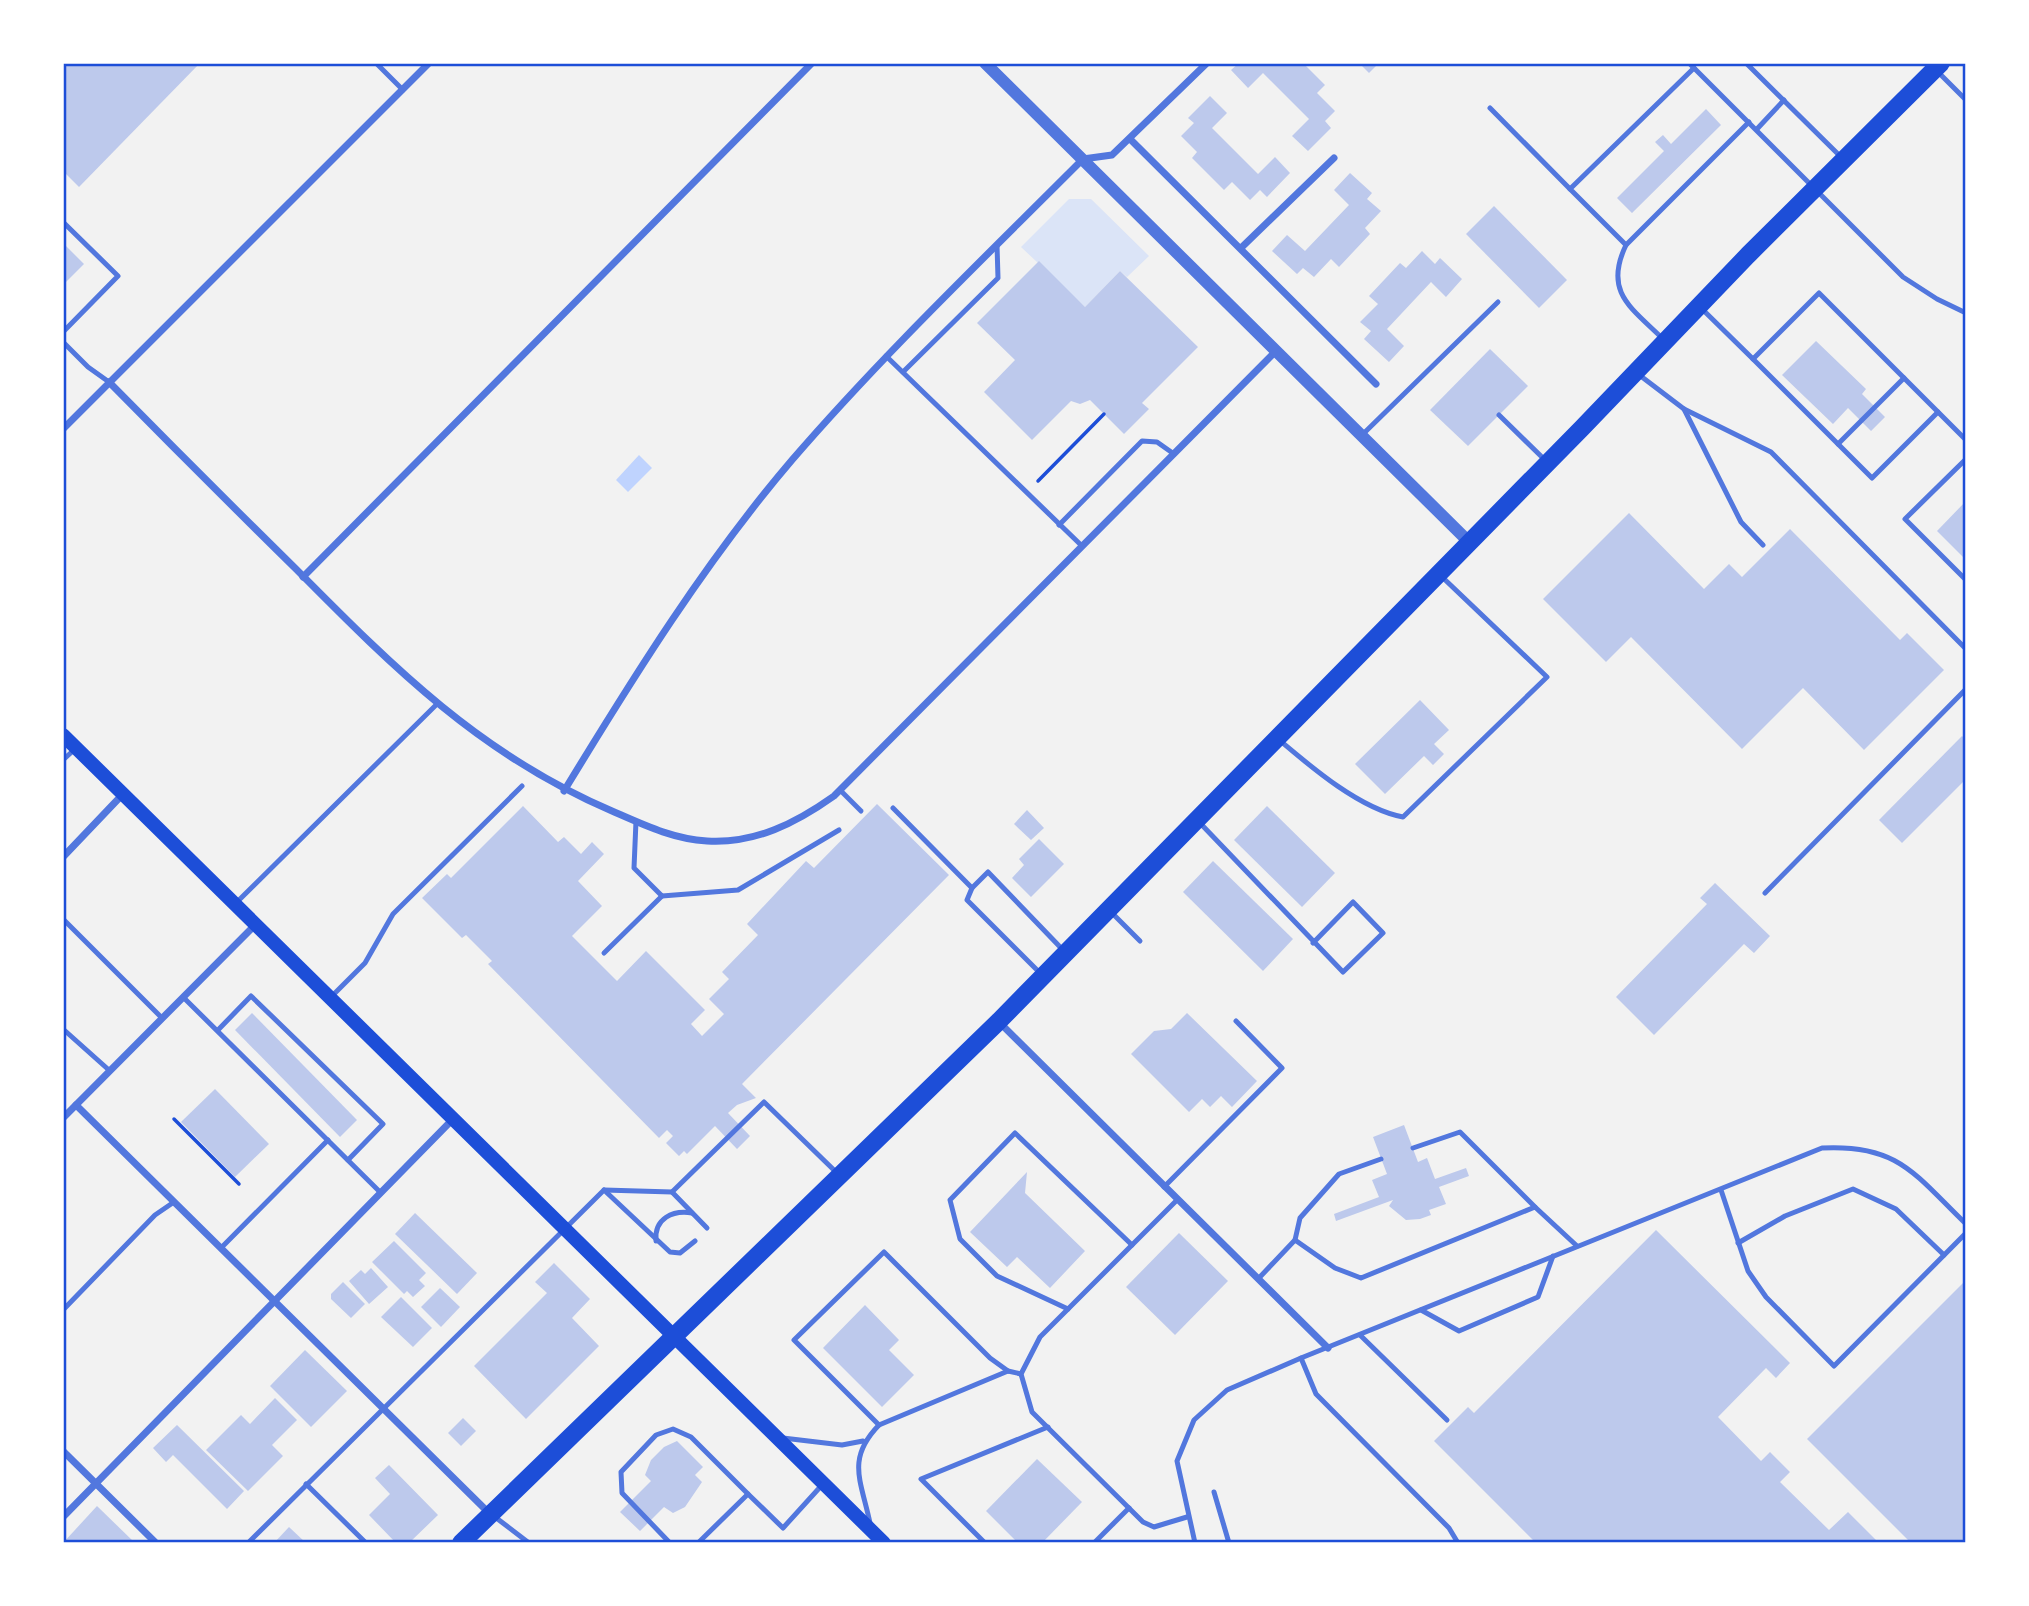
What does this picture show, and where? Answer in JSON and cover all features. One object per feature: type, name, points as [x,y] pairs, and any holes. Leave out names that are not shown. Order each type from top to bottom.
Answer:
[{"type":"main road","points":[[461,1543],[999,1021],[1938,66]]},
{"type":"main road","points":[[63,735],[884,1543]]},
{"type":"street","points":[[63,429],[429,63]]},
{"type":"street","points":[[303,577],[812,63]]},
{"type":"street","points":[[985,63],[1469,542]]},
{"type":"street","points":[[564,791],[647,655],[730,538],[791,462],[886,356],[1083,159],[1112,155],[1207,63]]},
{"type":"street","points":[[1130,139],[1242,247],[1376,384]]},
{"type":"street","points":[[1242,247],[1334,158]]},
{"type":"street","points":[[109,382],[395,670],[479,738],[564,791],[667,835],[709,842],[752,838],[796,823],[840,790],[1276,351]]},
{"type":"street","points":[[63,857],[123,794]]},
{"type":"street","points":[[63,1118],[255,925]]},
{"type":"street","points":[[999,1021],[1328,1348]]},
{"type":"street","points":[[76,1105],[489,1513]]},
{"type":"street","points":[[63,1517],[454,1118]]},
{"type":"street","points":[[63,1451],[156,1543]]},
{"type":"lane","points":[[376,63],[403,90]]},
{"type":"lane","points":[[1746,63],[1844,160]]},
{"type":"lane","points":[[1570,189],[1692,65],[1903,277],[1937,299],[1966,313]]},
{"type":"lane","points":[[1938,66],[1966,100]]},
{"type":"lane","points":[[1757,129],[1784,100]]},
{"type":"lane","points":[[1490,108],[1626,245]]},
{"type":"lane","points":[[1665,342],[1620,295],[1616,265],[1626,245],[1749,122]]},
{"type":"lane","points":[[63,222],[118,276],[63,332]]},
{"type":"lane","points":[[903,372],[998,278],[997,245]]},
{"type":"lane","points":[[1753,359],[1819,293],[1966,440]]},
{"type":"lane","points":[[1362,436],[1498,302]]},
{"type":"lane","points":[[1700,306],[1872,478],[1938,412]]},
{"type":"lane","points":[[63,342],[88,367],[109,382]]},
{"type":"lane","points":[[886,356],[1082,546]]},
{"type":"lane","points":[[1636,373],[1684,409],[1771,452],[1966,649]]},
{"type":"lane","points":[[1838,444],[1904,378]]},
{"type":"lane","points":[[1684,409],[1741,522],[1763,545]]},
{"type":"lane","points":[[1499,415],[1548,463]]},
{"type":"lane","points":[[1059,525],[1142,441],[1157,442],[1174,454]]},
{"type":"lane","points":[[1966,459],[1905,519],[1966,580]]},
{"type":"lane","points":[[1276,737],[1325,777],[1384,813],[1403,817],[1548,677],[1438,573]]},
{"type":"lane","points":[[1765,893],[1966,689]]},
{"type":"lane","points":[[234,904],[437,704]]},
{"type":"lane","points":[[63,761],[76,748]]},
{"type":"lane","points":[[330,998],[365,963],[393,914],[522,786]]},
{"type":"lane","points":[[840,790],[861,811]]},
{"type":"lane","points":[[893,808],[972,888]]},
{"type":"lane","points":[[1196,818],[1313,943],[1343,972],[1383,933],[1353,902],[1313,943]]},
{"type":"lane","points":[[636,821],[634,868],[662,896]]},
{"type":"lane","points":[[604,953],[662,896],[738,890],[839,830]]},
{"type":"lane","points":[[1043,976],[967,900],[972,888],[988,872],[1066,952]]},
{"type":"lane","points":[[1108,909],[1140,941]]},
{"type":"lane","points":[[63,919],[162,1018]]},
{"type":"lane","points":[[218,1030],[251,996],[383,1124],[348,1160]]},
{"type":"lane","points":[[183,997],[381,1193]]},
{"type":"lane","points":[[1164,1187],[1282,1068],[1236,1021]]},
{"type":"lane","points":[[63,1029],[110,1070]]},
{"type":"lane","points":[[672,1192],[764,1102],[839,1175]]},
{"type":"lane","points":[[1413,1148],[1460,1132],[1577,1246]]},
{"type":"lane","points":[[1068,1309],[997,1276],[960,1239],[950,1200],[1015,1133],[1132,1245]]},
{"type":"lane","points":[[220,1248],[328,1140]]},
{"type":"lane","points":[[1195,1543],[1187,1517],[1177,1461],[1194,1420],[1227,1390],[1301,1358],[1822,1148],[1853,1146],[1884,1153],[1911,1171],[1966,1224]]},
{"type":"lane","points":[[1258,1279],[1295,1240],[1300,1218],[1339,1174],[1381,1159]]},
{"type":"lane","points":[[1738,1243],[1785,1216],[1853,1189],[1896,1209],[1944,1255]]},
{"type":"lane","points":[[604,1190],[670,1252],[680,1253],[695,1241]]},
{"type":"lane","points":[[248,1543],[604,1190],[672,1192],[707,1228]]},
{"type":"lane","points":[[1721,1190],[1748,1271],[1766,1297],[1834,1366],[1966,1233]]},
{"type":"lane","points":[[1177,1200],[1040,1337],[1021,1374],[1032,1412],[1129,1508],[1154,1528],[1187,1517]]},
{"type":"lane","points":[[63,1310],[155,1215],[174,1202]]},
{"type":"lane","points":[[1295,1240],[1335,1268],[1361,1278],[1535,1207]]},
{"type":"lane","points":[[656,1241],[655,1232],[662,1220],[680,1211],[692,1213]]},
{"type":"lane","points":[[879,1425],[794,1340],[884,1252],[989,1358],[1008,1371],[1021,1374]]},
{"type":"lane","points":[[1421,1310],[1459,1331],[1538,1297],[1553,1256]]},
{"type":"lane","points":[[1360,1335],[1447,1420]]},
{"type":"lane","points":[[1301,1358],[1316,1394],[1449,1528],[1458,1543]]},
{"type":"lane","points":[[871,1530],[857,1462],[863,1441],[879,1425],[1008,1371]]},
{"type":"lane","points":[[985,1543],[921,1479],[1048,1427]]},
{"type":"lane","points":[[670,1543],[622,1493],[621,1472],[656,1435],[673,1429],[691,1437],[783,1528],[824,1484]]},
{"type":"lane","points":[[776,1437],[842,1445],[863,1441]]},
{"type":"lane","points":[[306,1484],[366,1543]]},
{"type":"lane","points":[[1214,1492],[1228,1543]]},
{"type":"lane","points":[[698,1543],[748,1494]]},
{"type":"lane","points":[[1094,1543],[1129,1508]]},
{"type":"lane","points":[[489,1513],[529,1543]]},
{"type":"path","points":[[1038,481],[1104,414]]},
{"type":"path","points":[[174,1119],[239,1184]]},
{"type":"shaded area","points":[[1069,199],[1091,199],[1149,256],[1127,277],[1120,271],[1085,307],[1021,247]]},
{"type":"water","points":[[639,455],[652,468],[628,492],[616,480]]},
{"type":"building","points":[[63,63],[200,63],[79,187],[63,171]]},
{"type":"building","points":[[1239,63],[1303,63],[1325,85],[1317,93],[1335,111],[1325,121],[1331,128],[1308,151],[1292,136],[1309,119],[1263,73],[1248,88],[1231,70]]},
{"type":"building","points":[[1359,63],[1379,63],[1369,73]]},
{"type":"building","points":[[1210,96],[1227,113],[1212,128],[1258,174],[1275,157],[1290,173],[1267,197],[1260,190],[1250,200],[1232,182],[1224,190],[1192,158],[1197,152],[1181,136],[1194,123],[1188,118]]},
{"type":"building","points":[[1706,109],[1721,125],[1632,213],[1617,198],[1664,151],[1655,142],[1663,135],[1671,144]]},
{"type":"building","points":[[1350,173],[1372,193],[1367,199],[1381,211],[1365,228],[1370,234],[1339,267],[1331,259],[1314,277],[1303,268],[1297,274],[1272,251],[1287,235],[1305,251],[1349,205],[1334,190]]},
{"type":"building","points":[[1494,206],[1567,280],[1539,308],[1466,234]]},
{"type":"building","points":[[63,243],[84,264],[63,285]]},
{"type":"building","points":[[1422,251],[1435,264],[1440,258],[1462,279],[1446,297],[1431,282],[1387,329],[1404,346],[1389,362],[1364,339],[1371,331],[1360,322],[1378,304],[1369,296],[1400,263],[1406,268]]},
{"type":"building","points":[[1039,261],[1085,307],[1120,271],[1198,347],[1142,403],[1149,409],[1124,434],[1090,400],[1080,404],[1071,401],[1032,440],[984,392],[1015,360],[977,323]]},
{"type":"building","points":[[1816,341],[1866,389],[1862,394],[1885,417],[1871,431],[1848,408],[1833,424],[1782,375]]},
{"type":"building","points":[[1490,349],[1528,386],[1468,446],[1430,410]]},
{"type":"building","points":[[1966,501],[1966,560],[1937,531]]},
{"type":"building","points":[[1629,513],[1704,589],[1729,564],[1742,577],[1790,529],[1900,640],[1907,633],[1944,670],[1864,750],[1803,688],[1742,749],[1631,637],[1606,662],[1543,599]]},
{"type":"building","points":[[1420,700],[1449,730],[1434,744],[1444,754],[1433,765],[1424,756],[1385,794],[1355,764]]},
{"type":"building","points":[[1962,736],[1966,740],[1966,779],[1902,843],[1879,820]]},
{"type":"building","points":[[877,804],[949,875],[742,1084],[756,1098],[737,1105],[728,1113],[750,1136],[737,1149],[715,1126],[687,1154],[684,1151],[679,1156],[666,1143],[673,1136],[667,1130],[659,1138],[488,964],[492,961],[466,935],[462,938],[422,898],[447,874],[451,878],[523,806],[558,842],[564,837],[581,854],[592,842],[604,854],[578,881],[602,906],[572,936],[617,981],[646,951],[705,1010],[691,1024],[702,1036],[724,1014],[709,999],[729,979],[722,972],[758,935],[747,924],[806,861],[814,868]]},
{"type":"building","points":[[1267,806],[1335,873],[1302,907],[1234,840]]},
{"type":"building","points":[[1027,810],[1044,828],[1031,840],[1014,824]]},
{"type":"building","points":[[1039,839],[1064,864],[1031,897],[1012,878],[1024,865],[1019,859]]},
{"type":"building","points":[[1213,861],[1293,939],[1263,971],[1183,892]]},
{"type":"building","points":[[1715,883],[1770,936],[1754,953],[1744,944],[1654,1035],[1616,997],[1707,904],[1700,898]]},
{"type":"building","points":[[252,1013],[357,1120],[340,1137],[235,1030]]},
{"type":"building","points":[[1187,1013],[1257,1081],[1232,1107],[1221,1096],[1210,1107],[1202,1099],[1189,1112],[1131,1054],[1154,1031],[1171,1029]]},
{"type":"building","points":[[215,1089],[269,1144],[235,1177],[181,1122]]},
{"type":"building","points":[[1404,1125],[1418,1162],[1427,1158],[1435,1179],[1466,1168],[1469,1176],[1439,1187],[1446,1204],[1429,1210],[1431,1215],[1420,1219],[1406,1220],[1389,1206],[1393,1200],[1336,1221],[1334,1214],[1379,1197],[1372,1180],[1387,1174],[1373,1137]]},
{"type":"building","points":[[1027,1172],[1025,1193],[1085,1251],[1050,1288],[1017,1257],[1007,1267],[970,1232]]},
{"type":"building","points":[[415,1213],[477,1273],[457,1294],[395,1234]]},
{"type":"building","points":[[1656,1230],[1790,1363],[1776,1378],[1766,1368],[1718,1417],[1761,1461],[1770,1452],[1790,1472],[1780,1482],[1829,1530],[1848,1512],[1879,1543],[1536,1543],[1434,1441],[1468,1407],[1474,1413]]},
{"type":"building","points":[[1179,1233],[1228,1281],[1175,1335],[1126,1287]]},
{"type":"building","points":[[394,1241],[426,1273],[419,1280],[425,1286],[413,1297],[407,1291],[404,1294],[372,1262]]},
{"type":"building","points":[[554,1263],[590,1299],[572,1318],[599,1346],[526,1419],[474,1366],[547,1293],[535,1282]]},
{"type":"building","points":[[371,1268],[388,1287],[369,1304],[349,1281],[361,1270],[365,1274]]},
{"type":"building","points":[[1966,1280],[1966,1543],[1911,1543],[1807,1439]]},
{"type":"building","points":[[343,1282],[365,1304],[351,1318],[331,1299],[331,1294]]},
{"type":"building","points":[[440,1288],[460,1307],[441,1327],[421,1307]]},
{"type":"building","points":[[401,1297],[432,1328],[413,1347],[381,1317]]},
{"type":"building","points":[[865,1305],[899,1340],[889,1350],[914,1375],[882,1407],[823,1348]]},
{"type":"building","points":[[305,1350],[347,1391],[311,1427],[270,1386]]},
{"type":"building","points":[[275,1398],[297,1420],[272,1445],[283,1456],[248,1491],[206,1450],[241,1415],[250,1424]]},
{"type":"building","points":[[463,1418],[476,1431],[461,1446],[448,1433]]},
{"type":"building","points":[[177,1425],[244,1491],[227,1509],[173,1455],[166,1462],[153,1448]]},
{"type":"building","points":[[677,1441],[703,1467],[695,1475],[702,1482],[685,1507],[673,1513],[664,1507],[640,1531],[620,1512],[651,1481],[645,1475],[651,1460],[664,1447]]},
{"type":"building","points":[[1037,1459],[1082,1502],[1042,1543],[1018,1543],[986,1511]]},
{"type":"building","points":[[389,1465],[438,1515],[409,1543],[396,1543],[369,1515],[390,1494],[375,1478]]},
{"type":"building","points":[[97,1506],[135,1543],[63,1543]]},
{"type":"building","points":[[289,1527],[306,1543],[274,1543]]}]
